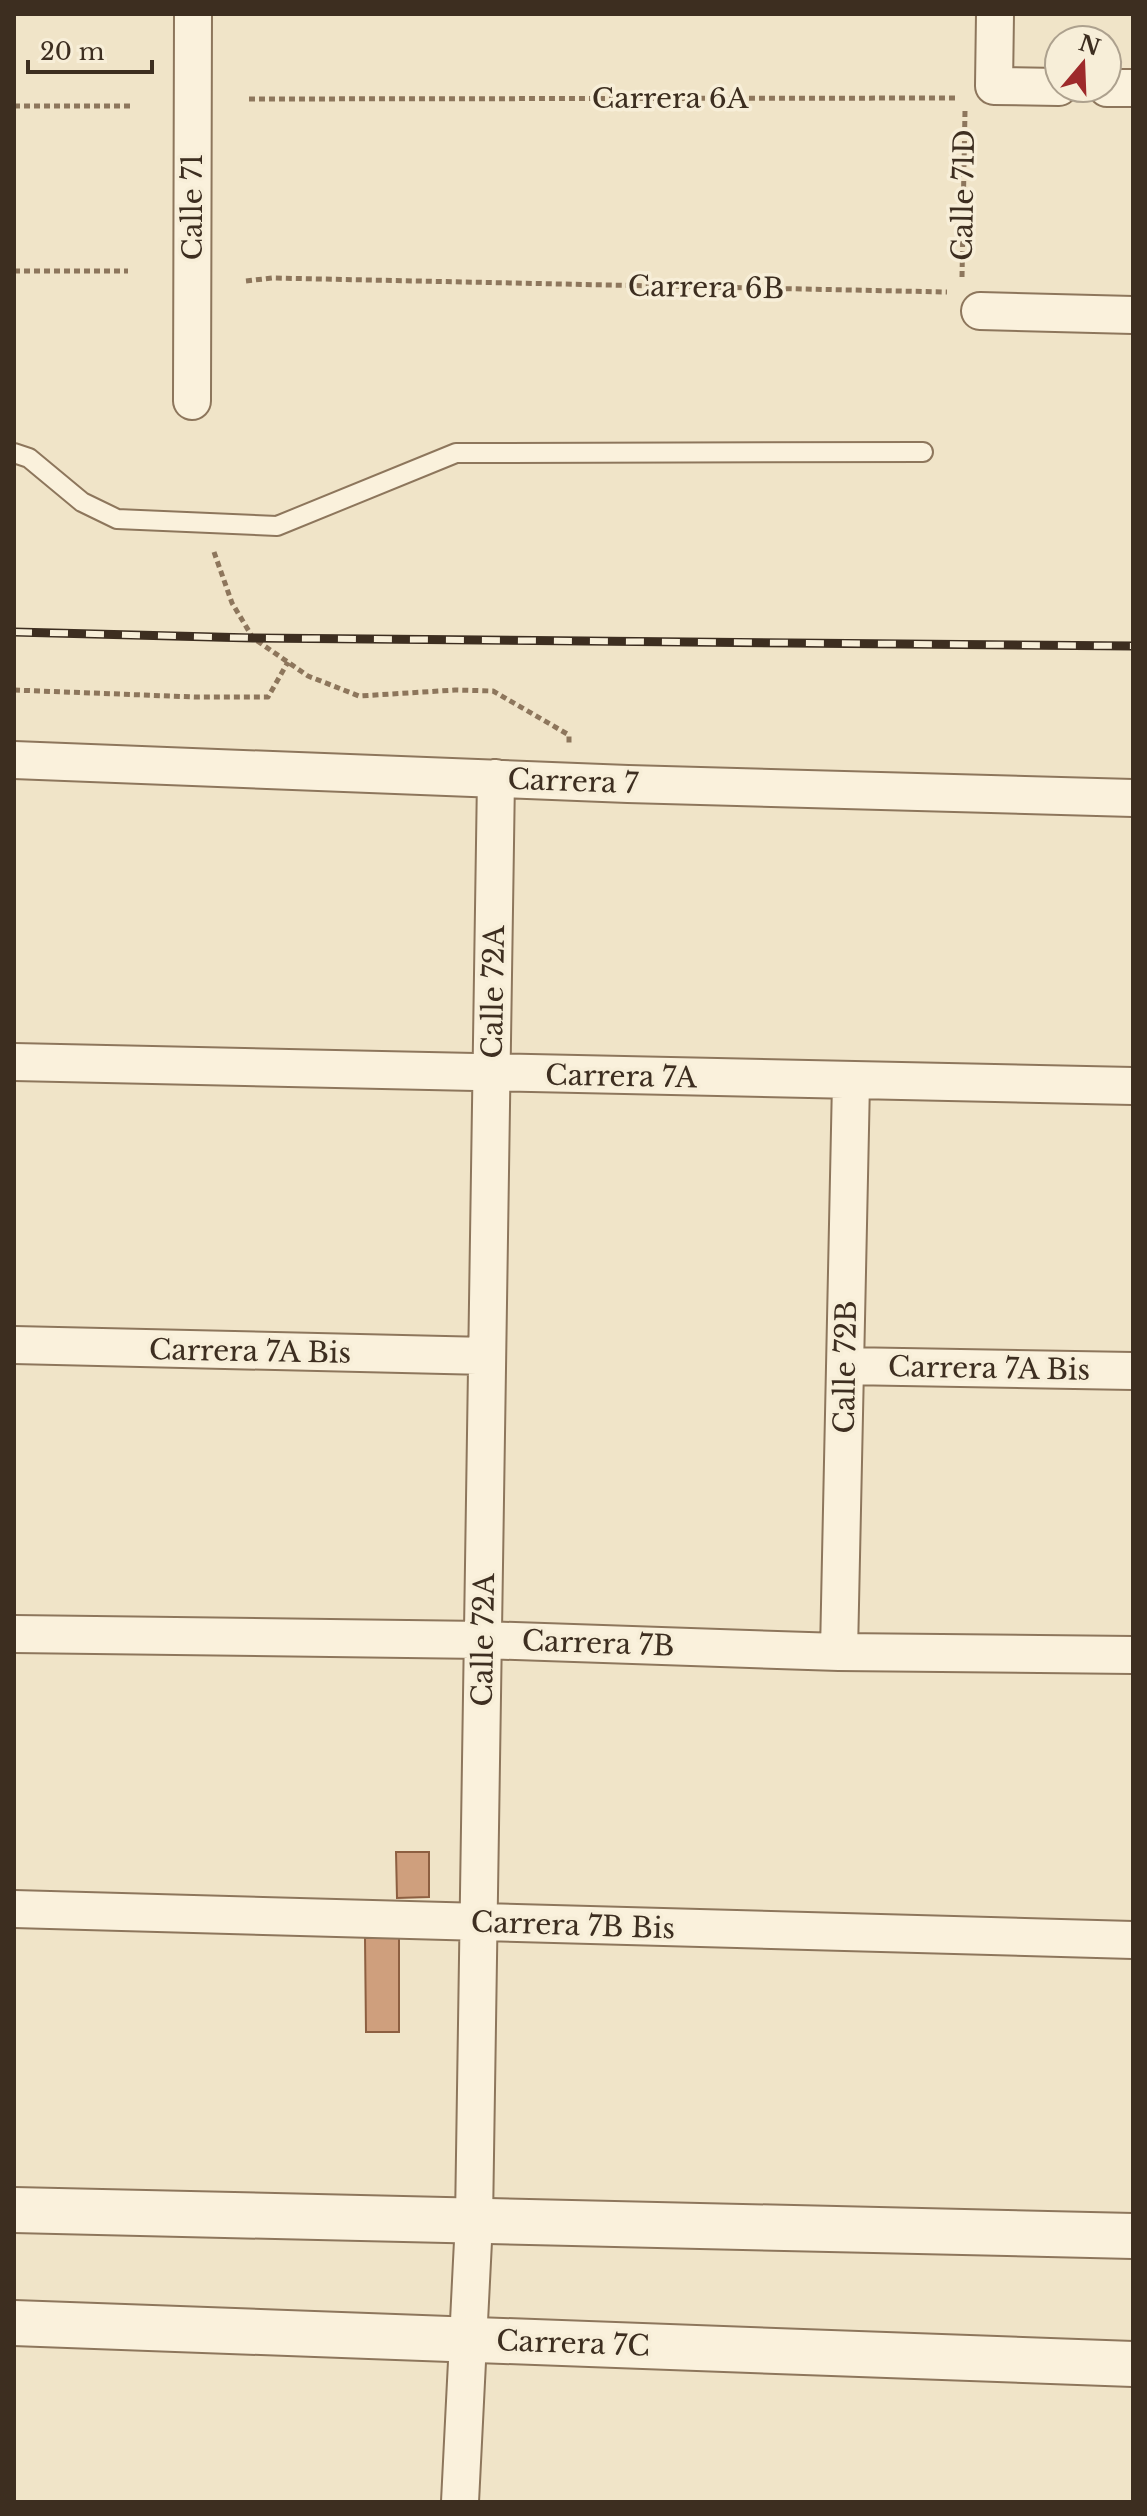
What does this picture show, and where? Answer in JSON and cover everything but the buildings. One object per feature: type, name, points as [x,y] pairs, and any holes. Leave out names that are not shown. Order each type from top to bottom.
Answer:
[{"type":"street","name":"Calle 71","points":[[192,401],[193,14]]},
{"type":"street","points":[[995,14],[979,92],[1043,88]]},
{"type":"street","points":[[971,302],[1133,315]]},
{"type":"street","name":"Carrera 7","points":[[14,760],[1133,798]]},
{"type":"street","name":"Calle 72A","points":[[460,2502],[474,2221],[496,778]]},
{"type":"street","name":"Carrera 7A","points":[[14,1062],[1133,1086]]},
{"type":"street","name":"Calle 72B","points":[[839,1652],[851,1082]]},
{"type":"street","name":"Carrera 7A Bis","points":[[14,1345],[487,1356]]},
{"type":"street","name":"Carrera 7A Bis","points":[[845,1366],[1133,1371]]},
{"type":"street","name":"Carrera 7B","points":[[14,1634],[483,1640],[839,1652],[1133,1655]]},
{"type":"street","name":"Carrera 7B Bis","points":[[14,1909],[1133,1940]]},
{"type":"street","points":[[14,2210],[1133,2236]]},
{"type":"street","name":"Carrera 7C","points":[[14,2323],[1133,2364]]},
{"type":"lane","points":[[14,453],[29,458],[82,502],[117,519],[277,526],[456,453],[923,452]]},
{"type":"path","name":"Carrera 6A","points":[[249,99],[979,92]]},
{"type":"path","name":"Calle 71D","points":[[971,302],[979,92]]},
{"type":"path","points":[[14,106],[131,106]]},
{"type":"path","points":[[14,271],[128,271]]},
{"type":"path","name":"Carrera 6B","points":[[246,281],[272,278],[971,302]]},
{"type":"path","points":[[212,522],[212,545],[232,603],[253,638],[308,676],[359,696],[455,690],[493,691],[569,735],[570,755]]},
{"type":"path","points":[[14,690],[268,697],[288,662]]},
{"type":"railway","points":[[14,632],[253,638],[1133,646]]}]
